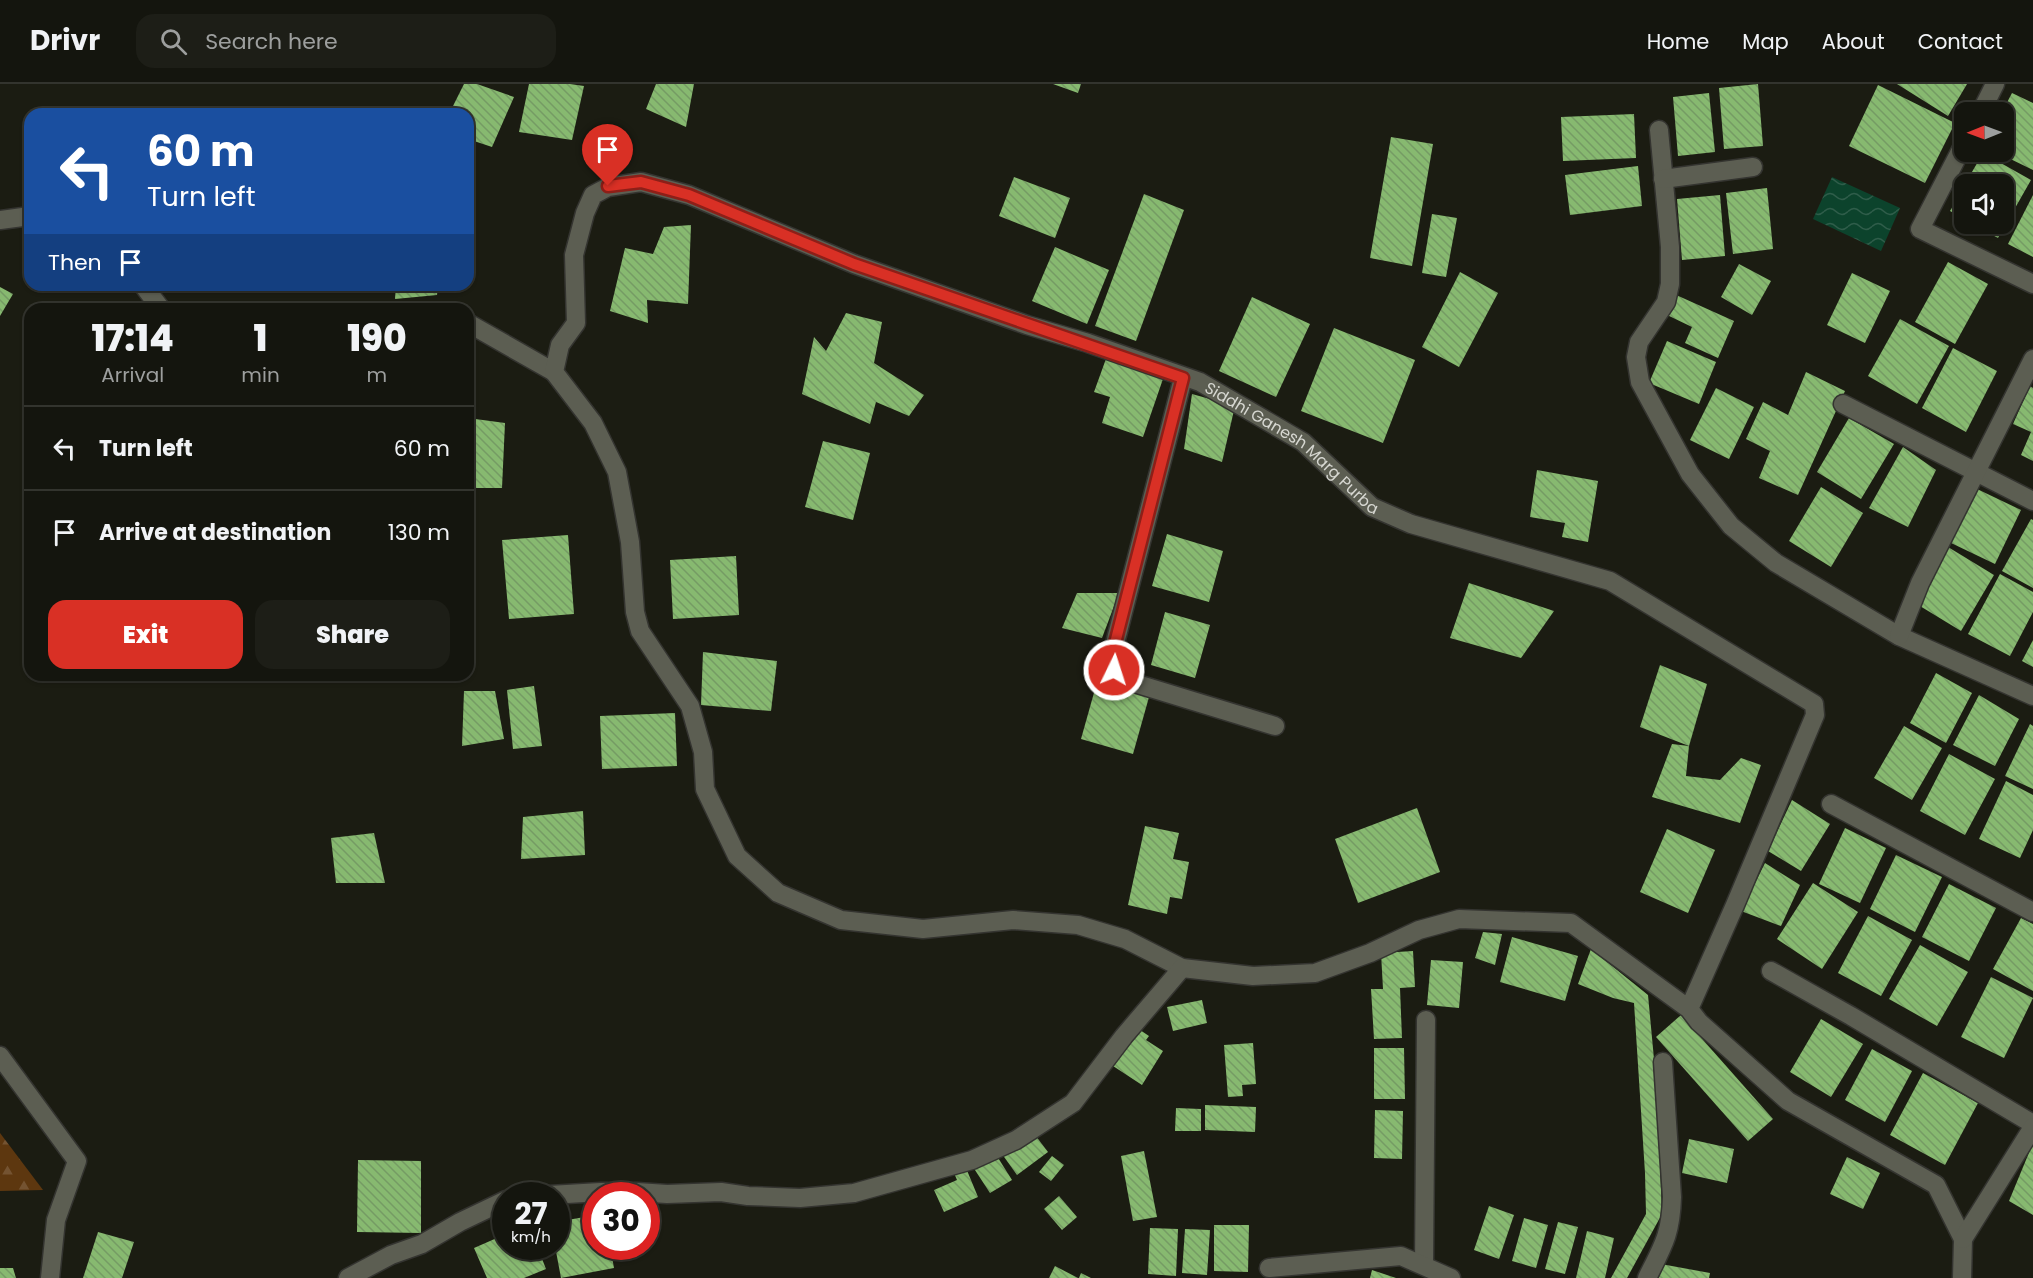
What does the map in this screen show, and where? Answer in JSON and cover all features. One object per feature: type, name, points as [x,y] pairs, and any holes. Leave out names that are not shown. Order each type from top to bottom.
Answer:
[{"type":"street","points":[[1986,102],[1995,84]]},
{"type":"street","points":[[1659,130],[1670,247],[1670,284],[1665,302],[1643,335],[1636,357],[1640,382],[1690,474],[1731,526],[1776,563],[1899,636],[2033,696]]},
{"type":"street","points":[[1955,162],[1920,229],[2033,284]]},
{"type":"street","points":[[1663,178],[1753,166]]},
{"type":"street","name":"Siddhi Ganesh Marg Purba","points":[[554,372],[560,345],[576,323],[574,255],[585,213],[593,195],[608,186],[641,182],[689,195],[854,264],[1200,382],[1303,442],[1372,507],[1411,524],[1610,581],[1814,704],[1815,714],[1689,1009]]},
{"type":"street","points":[[0,220],[24,217]]},
{"type":"street","points":[[474,326],[554,372],[593,423],[617,472],[630,542],[635,612],[640,632],[690,706],[703,752],[705,789],[737,856],[778,893],[841,920],[923,929],[1013,920],[1078,926],[1125,939],[1182,968],[1253,976],[1315,973],[1370,953],[1419,930],[1459,919],[1571,924],[1689,1009],[1699,1022],[1788,1101],[1936,1185],[1963,1239],[1962,1278]]},
{"type":"street","points":[[1899,636],[1920,583],[2033,359]]},
{"type":"street","points":[[1183,378],[1112,655],[1114,670],[1121,679],[1275,726]]},
{"type":"street","points":[[1843,404],[2033,501]]},
{"type":"street","points":[[1830,804],[2033,912]]},
{"type":"street","points":[[570,1194],[721,1192],[748,1196],[800,1198],[854,1193],[972,1160],[1016,1140],[1073,1103],[1124,1036],[1182,968]]},
{"type":"street","points":[[1770,971],[1851,1016],[2033,1125],[1963,1239]]},
{"type":"street","points":[[1424,1265],[1426,1020]]},
{"type":"street","points":[[0,1056],[77,1161],[56,1220],[50,1278]]},
{"type":"street","points":[[1647,1278],[1667,1237],[1671,1219],[1672,1197],[1663,1062]]},
{"type":"street","points":[[348,1278],[391,1255],[422,1244],[492,1207]]},
{"type":"street","points":[[1269,1268],[1401,1256],[1446,1277]]},
{"type":"green space","points":[[0,1133],[43,1190],[0,1191]]},
{"type":"water","points":[[1832,177],[1900,208],[1881,251],[1813,219]]},
{"type":"building","points":[[464,84],[477,84],[514,97],[492,147],[474,141],[474,108],[452,108]]},
{"type":"building","points":[[529,84],[584,86],[572,140],[519,132]]},
{"type":"building","points":[[656,84],[694,84],[686,127],[646,109]]},
{"type":"building","points":[[1053,84],[1081,84],[1078,93]]},
{"type":"building","points":[[1758,84],[1763,146],[1724,149],[1719,88]]},
{"type":"building","points":[[1897,84],[1967,84],[1956,102],[1954,102],[1948,116]]},
{"type":"building","points":[[1878,85],[1954,123],[1925,183],[1849,146]]},
{"type":"building","points":[[1709,93],[1715,152],[1678,156],[1673,97]]},
{"type":"building","points":[[2012,93],[2033,103],[2033,170],[2014,161],[2014,102],[2007,102]]},
{"type":"building","points":[[1634,114],[1636,158],[1563,161],[1561,117]]},
{"type":"building","points":[[1391,137],[1433,144],[1412,266],[1370,258]]},
{"type":"building","points":[[1978,162],[1999,162],[2031,180],[2014,210],[2014,174],[1971,174]]},
{"type":"building","points":[[1638,166],[1642,206],[1570,215],[1565,175]]},
{"type":"building","points":[[1014,177],[1070,198],[1055,238],[999,216]]},
{"type":"building","points":[[1767,188],[1773,249],[1733,254],[1726,193]]},
{"type":"building","points":[[1144,194],[1184,210],[1136,341],[1095,326]]},
{"type":"building","points":[[1720,195],[1725,256],[1682,260],[1677,199]]},
{"type":"building","points":[[2033,195],[2033,257],[2008,244]]},
{"type":"building","points":[[1432,214],[1457,218],[1446,277],[1422,273]]},
{"type":"building","points":[[691,225],[688,304],[647,300],[648,323],[610,311],[625,248],[653,254],[664,227]]},
{"type":"building","points":[[1055,247],[1109,270],[1087,324],[1032,301]]},
{"type":"building","points":[[1948,262],[1988,284],[1955,344],[1915,322]]},
{"type":"building","points":[[1739,264],[1771,281],[1752,315],[1721,297]]},
{"type":"building","points":[[1460,272],[1498,293],[1459,367],[1422,347]]},
{"type":"building","points":[[1852,273],[1890,291],[1865,343],[1827,325]]},
{"type":"building","points":[[0,287],[13,294],[0,316]]},
{"type":"building","points":[[396,291],[437,291],[437,295],[395,299]]},
{"type":"building","points":[[1674,294],[1734,321],[1718,358],[1685,343],[1692,327],[1665,314]]},
{"type":"building","points":[[1252,297],[1310,324],[1276,397],[1219,371]]},
{"type":"building","points":[[846,313],[882,322],[874,363],[924,395],[909,416],[876,402],[870,424],[802,394],[814,337],[826,351]]},
{"type":"building","points":[[1900,319],[1949,346],[1917,404],[1868,376]]},
{"type":"building","points":[[1334,328],[1415,360],[1383,443],[1301,411]]},
{"type":"building","points":[[1667,341],[1716,362],[1699,404],[1649,383]]},
{"type":"building","points":[[1953,348],[1997,371],[1966,432],[1922,408]]},
{"type":"building","points":[[1107,356],[1164,376],[1143,437],[1102,423],[1110,397],[1094,392]]},
{"type":"building","points":[[1806,372],[1845,391],[1798,495],[1759,478],[1770,451],[1746,439],[1763,402],[1788,415]]},
{"type":"building","points":[[2030,386],[2033,388],[2033,461],[2021,455],[2031,432],[2013,424]]},
{"type":"building","points":[[1716,388],[1754,407],[1729,459],[1690,440]]},
{"type":"building","points":[[1192,394],[1235,406],[1222,462],[1184,449]]},
{"type":"building","points":[[1849,418],[1894,444],[1861,499],[1817,472]]},
{"type":"building","points":[[474,419],[505,423],[502,488],[474,488]]},
{"type":"building","points":[[823,441],[870,453],[853,520],[805,507]]},
{"type":"building","points":[[1903,447],[1936,470],[1908,527],[1869,508]]},
{"type":"building","points":[[1537,470],[1598,481],[1588,542],[1562,537],[1565,523],[1530,517]]},
{"type":"building","points":[[1821,487],[1863,513],[1831,567],[1789,541]]},
{"type":"building","points":[[1975,488],[2021,510],[1995,564],[1949,542]]},
{"type":"building","points":[[2031,519],[2033,520],[2033,588],[2002,571]]},
{"type":"building","points":[[1167,534],[1223,551],[1209,602],[1152,586]]},
{"type":"building","points":[[568,535],[574,614],[509,619],[502,540]]},
{"type":"building","points":[[1948,547],[1994,575],[1961,631],[1915,603]]},
{"type":"building","points":[[736,556],[739,615],[673,619],[670,560]]},
{"type":"building","points":[[2000,574],[2033,592],[2033,612],[2010,656],[1968,634]]},
{"type":"building","points":[[1469,583],[1554,611],[1521,658],[1450,638]]},
{"type":"building","points":[[1077,593],[1119,593],[1102,638],[1062,628]]},
{"type":"building","points":[[1165,612],[1210,625],[1195,678],[1151,665]]},
{"type":"building","points":[[2033,640],[2033,667],[2022,661]]},
{"type":"building","points":[[703,652],[777,661],[771,711],[701,705]]},
{"type":"building","points":[[1660,665],[1707,684],[1689,746],[1640,727]]},
{"type":"building","points":[[1936,673],[1972,693],[1946,743],[1910,723]]},
{"type":"building","points":[[1097,682],[1149,697],[1133,754],[1081,739]]},
{"type":"building","points":[[534,686],[542,746],[513,749],[507,690]]},
{"type":"building","points":[[464,691],[495,691],[504,739],[462,746]]},
{"type":"building","points":[[1979,695],[2019,719],[1995,766],[1953,745]]},
{"type":"building","points":[[675,713],[677,766],[602,769],[600,716]]},
{"type":"building","points":[[2030,724],[2033,726],[2033,789],[2005,776]]},
{"type":"building","points":[[1904,726],[1942,748],[1912,800],[1874,778]]},
{"type":"building","points":[[1672,744],[1689,746],[1686,776],[1720,780],[1741,758],[1761,765],[1740,823],[1652,797]]},
{"type":"building","points":[[1949,754],[1995,779],[1965,835],[1920,811]]},
{"type":"building","points":[[2006,781],[2033,795],[2033,830],[2020,858],[1979,839]]},
{"type":"building","points":[[1792,800],[1830,824],[1801,871],[1768,851]]},
{"type":"building","points":[[1417,808],[1440,872],[1358,903],[1335,839]]},
{"type":"building","points":[[583,811],[585,855],[521,859],[523,817]]},
{"type":"building","points":[[1145,826],[1179,833],[1173,859],[1189,862],[1182,899],[1170,897],[1167,914],[1128,905]]},
{"type":"building","points":[[1845,828],[1886,848],[1860,903],[1819,884]]},
{"type":"building","points":[[1667,829],[1715,850],[1688,913],[1640,892]]},
{"type":"building","points":[[374,833],[385,883],[336,883],[331,838]]},
{"type":"building","points":[[1896,855],[1942,877],[1915,932],[1870,909]]},
{"type":"building","points":[[1765,863],[1800,885],[1781,926],[1741,911]]},
{"type":"building","points":[[1813,883],[1858,912],[1822,969],[1777,939]]},
{"type":"building","points":[[1949,884],[1996,908],[1969,961],[1922,937]]},
{"type":"building","points":[[1868,916],[1912,940],[1881,996],[1838,973]]},
{"type":"building","points":[[2021,918],[2033,924],[2033,991],[1993,969]]},
{"type":"building","points":[[1483,932],[1502,934],[1495,965],[1475,958]]},
{"type":"building","points":[[1512,937],[1578,956],[1565,1001],[1500,982]]},
{"type":"building","points":[[1920,945],[1968,972],[1937,1026],[1889,999]]},
{"type":"building","points":[[1591,949],[1648,995],[1657,1091],[1662,1214],[1627,1278],[1611,1278],[1646,1214],[1634,1003],[1613,998],[1578,984]]},
{"type":"building","points":[[1413,951],[1415,987],[1400,988],[1402,1038],[1374,1039],[1371,989],[1383,989],[1381,953]]},
{"type":"building","points":[[1431,960],[1463,962],[1459,1008],[1427,1005]]},
{"type":"building","points":[[1991,977],[2033,998],[2004,1058],[1961,1037]]},
{"type":"building","points":[[1202,1000],[1207,1023],[1173,1031],[1167,1007]]},
{"type":"building","points":[[1681,1015],[1773,1119],[1748,1141],[1656,1037]]},
{"type":"building","points":[[1821,1019],[1863,1044],[1831,1097],[1790,1072]]},
{"type":"building","points":[[1137,1028],[1149,1036],[1146,1040],[1163,1051],[1142,1085],[1113,1066]]},
{"type":"building","points":[[1253,1043],[1256,1084],[1242,1085],[1243,1096],[1228,1097],[1224,1045]]},
{"type":"building","points":[[1374,1048],[1404,1048],[1405,1099],[1374,1099]]},
{"type":"building","points":[[1872,1049],[1912,1071],[1885,1122],[1845,1100]]},
{"type":"building","points":[[1923,1073],[1978,1103],[1945,1165],[1890,1135]]},
{"type":"building","points":[[1205,1105],[1256,1107],[1255,1132],[1205,1130]]},
{"type":"building","points":[[1176,1108],[1201,1109],[1201,1131],[1175,1131]]},
{"type":"building","points":[[1375,1110],[1403,1111],[1402,1159],[1374,1158]]},
{"type":"building","points":[[1032,1131],[1048,1152],[1017,1175],[1002,1154]]},
{"type":"building","points":[[1689,1139],[1734,1149],[1727,1183],[1682,1173]]},
{"type":"building","points":[[2033,1143],[2033,1215],[2009,1201]]},
{"type":"building","points":[[1144,1151],[1157,1217],[1133,1221],[1121,1156]]},
{"type":"building","points":[[995,1153],[1012,1180],[990,1193],[973,1167]]},
{"type":"building","points":[[1052,1156],[1064,1165],[1051,1181],[1039,1172]]},
{"type":"building","points":[[1847,1157],[1880,1173],[1863,1209],[1830,1194]]},
{"type":"building","points":[[358,1160],[421,1161],[421,1233],[357,1232]]},
{"type":"building","points":[[966,1168],[978,1197],[944,1212],[934,1190],[957,1180],[954,1173]]},
{"type":"building","points":[[1059,1196],[1077,1217],[1062,1230],[1044,1209]]},
{"type":"building","points":[[1489,1206],[1514,1215],[1499,1259],[1474,1250]]},
{"type":"building","points":[[582,1217],[582,1260],[613,1260],[614,1268],[561,1278],[558,1260],[570,1260],[570,1220]]},
{"type":"building","points":[[1524,1218],[1548,1225],[1536,1268],[1512,1261]]},
{"type":"building","points":[[1558,1222],[1578,1227],[1565,1274],[1545,1269]]},
{"type":"building","points":[[1214,1225],[1249,1225],[1248,1272],[1214,1271]]},
{"type":"building","points":[[1150,1228],[1178,1229],[1176,1276],[1148,1274]]},
{"type":"building","points":[[1185,1229],[1210,1230],[1207,1275],[1182,1273]]},
{"type":"building","points":[[1587,1231],[1614,1238],[1605,1278],[1576,1278]]},
{"type":"building","points":[[98,1232],[134,1242],[122,1278],[83,1278]]},
{"type":"building","points":[[492,1240],[492,1260],[542,1260],[546,1269],[524,1278],[487,1278],[474,1248]]},
{"type":"building","points":[[1661,1264],[1710,1273],[1709,1278],[1659,1278]]},
{"type":"building","points":[[1055,1266],[1078,1278],[1049,1278]]},
{"type":"building","points":[[0,1268],[13,1268],[16,1278],[0,1278]]},
{"type":"building","points":[[1372,1270],[1396,1278],[1370,1278]]},
{"type":"building","points":[[1081,1273],[1091,1278],[1079,1278]]},
{"type":"route","points":[[608,186],[641,182],[689,195],[854,264],[1026,325],[1088,343],[1183,378],[1112,655],[1114,670]]}]
